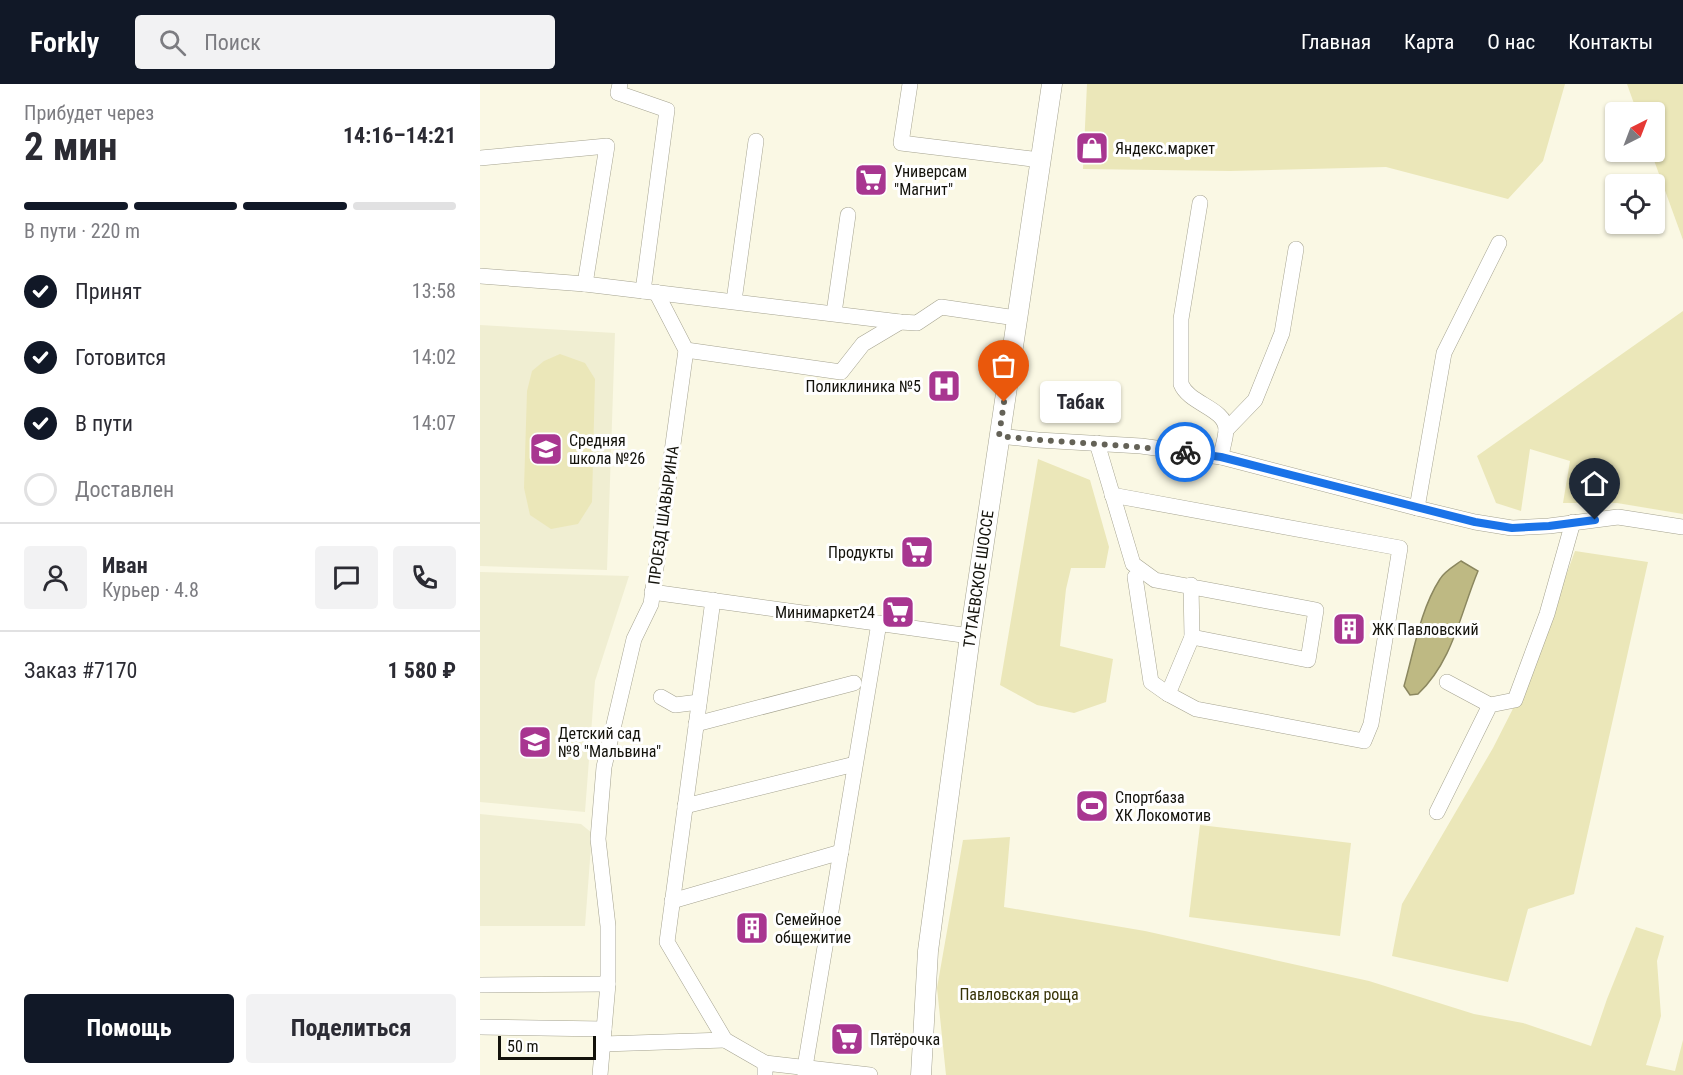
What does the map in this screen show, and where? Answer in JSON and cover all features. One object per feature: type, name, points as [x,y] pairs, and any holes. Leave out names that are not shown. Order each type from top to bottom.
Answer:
[{"type":"main road","name":"ТУТАЕВСКОЕ ШОССЕ","points":[[921,1075],[928,951],[970,636],[1052,84]]},
{"type":"street","points":[[620,84],[618,93],[667,110],[649,292],[686,350],[841,372],[863,344],[900,322]]},
{"type":"street","points":[[910,84],[901,143],[1040,160]]},
{"type":"street","points":[[734,301],[756,141]]},
{"type":"street","points":[[480,158],[607,146],[585,284]]},
{"type":"street","points":[[1200,202],[1181,319],[1181,384],[1183,390],[1191,397],[1224,421],[1226,430],[1221,457]]},
{"type":"street","points":[[834,313],[848,215]]},
{"type":"street","points":[[1417,508],[1444,353],[1500,243]]},
{"type":"street","points":[[1226,430],[1255,400],[1282,333],[1296,249]]},
{"type":"street","points":[[480,276],[585,284],[900,322],[917,323],[941,308],[1016,318]]},
{"type":"street","name":"ПРОЕЗД ШАВЫРИНА","points":[[600,1075],[608,984],[608,926],[598,839],[604,767],[634,639],[651,604],[686,350]]},
{"type":"street","points":[[999,436],[1141,446],[1221,457],[1417,508],[1512,528],[1549,526],[1618,517],[1683,527]]},
{"type":"street","points":[[1097,443],[1133,564],[1155,580],[1316,610],[1308,660],[1192,638]]},
{"type":"street","points":[[1112,495],[1400,548],[1371,724],[1364,741],[1196,709],[1151,682],[1135,577]]},
{"type":"street","points":[[1447,682],[1490,705],[1515,700],[1547,614],[1573,522]]},
{"type":"street","points":[[1168,694],[1192,638],[1191,585]]},
{"type":"street","points":[[652,592],[970,636]]},
{"type":"street","points":[[713,600],[667,942],[725,1040],[765,1069],[870,1075]]},
{"type":"street","points":[[805,1071],[879,623]]},
{"type":"street","points":[[696,724],[854,683]]},
{"type":"street","points":[[661,696],[675,705],[699,702]]},
{"type":"street","points":[[1437,812],[1490,705]]},
{"type":"street","points":[[685,806],[855,764]]},
{"type":"street","points":[[672,901],[841,852]]},
{"type":"street","points":[[480,985],[608,984]]},
{"type":"street","points":[[480,1027],[603,1036],[725,1040]]},
{"type":"shaded area","name":"Средняя школа №26","points":[[480,325],[615,333],[607,570],[480,566]]},
{"type":"shaded area","points":[[1461,561],[1478,571],[1448,652],[1430,681],[1418,694],[1410,695],[1404,686],[1427,604],[1442,576]]},
{"type":"shaded area","points":[[480,572],[629,576],[595,681],[585,812],[480,802]]},
{"type":"shaded area","points":[[480,814],[581,824],[592,833],[585,926],[480,926]]},
{"type":"green space","points":[[1087,84],[1565,84],[1543,161],[1508,199],[1386,167],[1230,171],[1083,169]]},
{"type":"green space","points":[[1627,84],[1683,84],[1683,240],[1665,190],[1665,174],[1659,174],[1655,162],[1665,162],[1665,102],[1633,102]]},
{"type":"green space","points":[[1683,311],[1683,514],[1617,503],[1563,503],[1570,461],[1530,449],[1521,511],[1496,503],[1477,456]]},
{"type":"green space","points":[[560,354],[585,363],[595,379],[592,502],[578,524],[551,529],[530,515],[524,488],[527,391],[532,371],[544,361]]},
{"type":"green space","points":[[1038,459],[1090,480],[1109,547],[1105,568],[1071,568],[1066,589],[1060,646],[1113,659],[1106,702],[1074,713],[1037,705],[1000,685]]},
{"type":"green space","points":[[1575,551],[1648,562],[1574,894],[1528,909],[1508,982],[1392,956],[1402,904],[1493,748],[1529,677]]},
{"type":"green space","points":[[1200,825],[1351,843],[1340,936],[1189,917]]},
{"type":"green space","name":"Павловская роща","points":[[1010,837],[1004,907],[1145,931],[1369,981],[1474,1014],[1523,1023],[1591,1046],[1636,927],[1664,936],[1657,961],[1661,1016],[1646,1065],[1675,1071],[1683,1040],[1683,1075],[946,1075],[937,988],[963,840]]},
{"type":"way so far","points":[[1004,402],[999,436],[1141,446],[1185,452]]},
{"type":"place","name":"Яндекс.маркет","points":[[1092,148]]},
{"type":"place","name":"Универсам \"Магнит\"","points":[[871,180]]},
{"type":"place","name":"Поликлиника №5","points":[[944,386]]},
{"type":"place","name":"Табак","points":[[1004,402]]},
{"type":"place","name":"Средняя школа №26","points":[[546,449]]},
{"type":"place","name":"Продукты","points":[[917,552]]},
{"type":"place","name":"Минимаркет24","points":[[898,612]]},
{"type":"place","name":"ЖК Павловский","points":[[1349,629]]},
{"type":"place","name":"Детский сад №8 \"Мальвина\"","points":[[535,742]]},
{"type":"place","name":"Спортбаза ХК Локомотив","points":[[1092,806]]},
{"type":"place","name":"Семейное общежитие","points":[[752,928]]},
{"type":"place","name":"Пятёрочка","points":[[847,1039]]},
{"type":"route","points":[[1185,452],[1221,457],[1475,522],[1512,528],[1595,520]]}]
